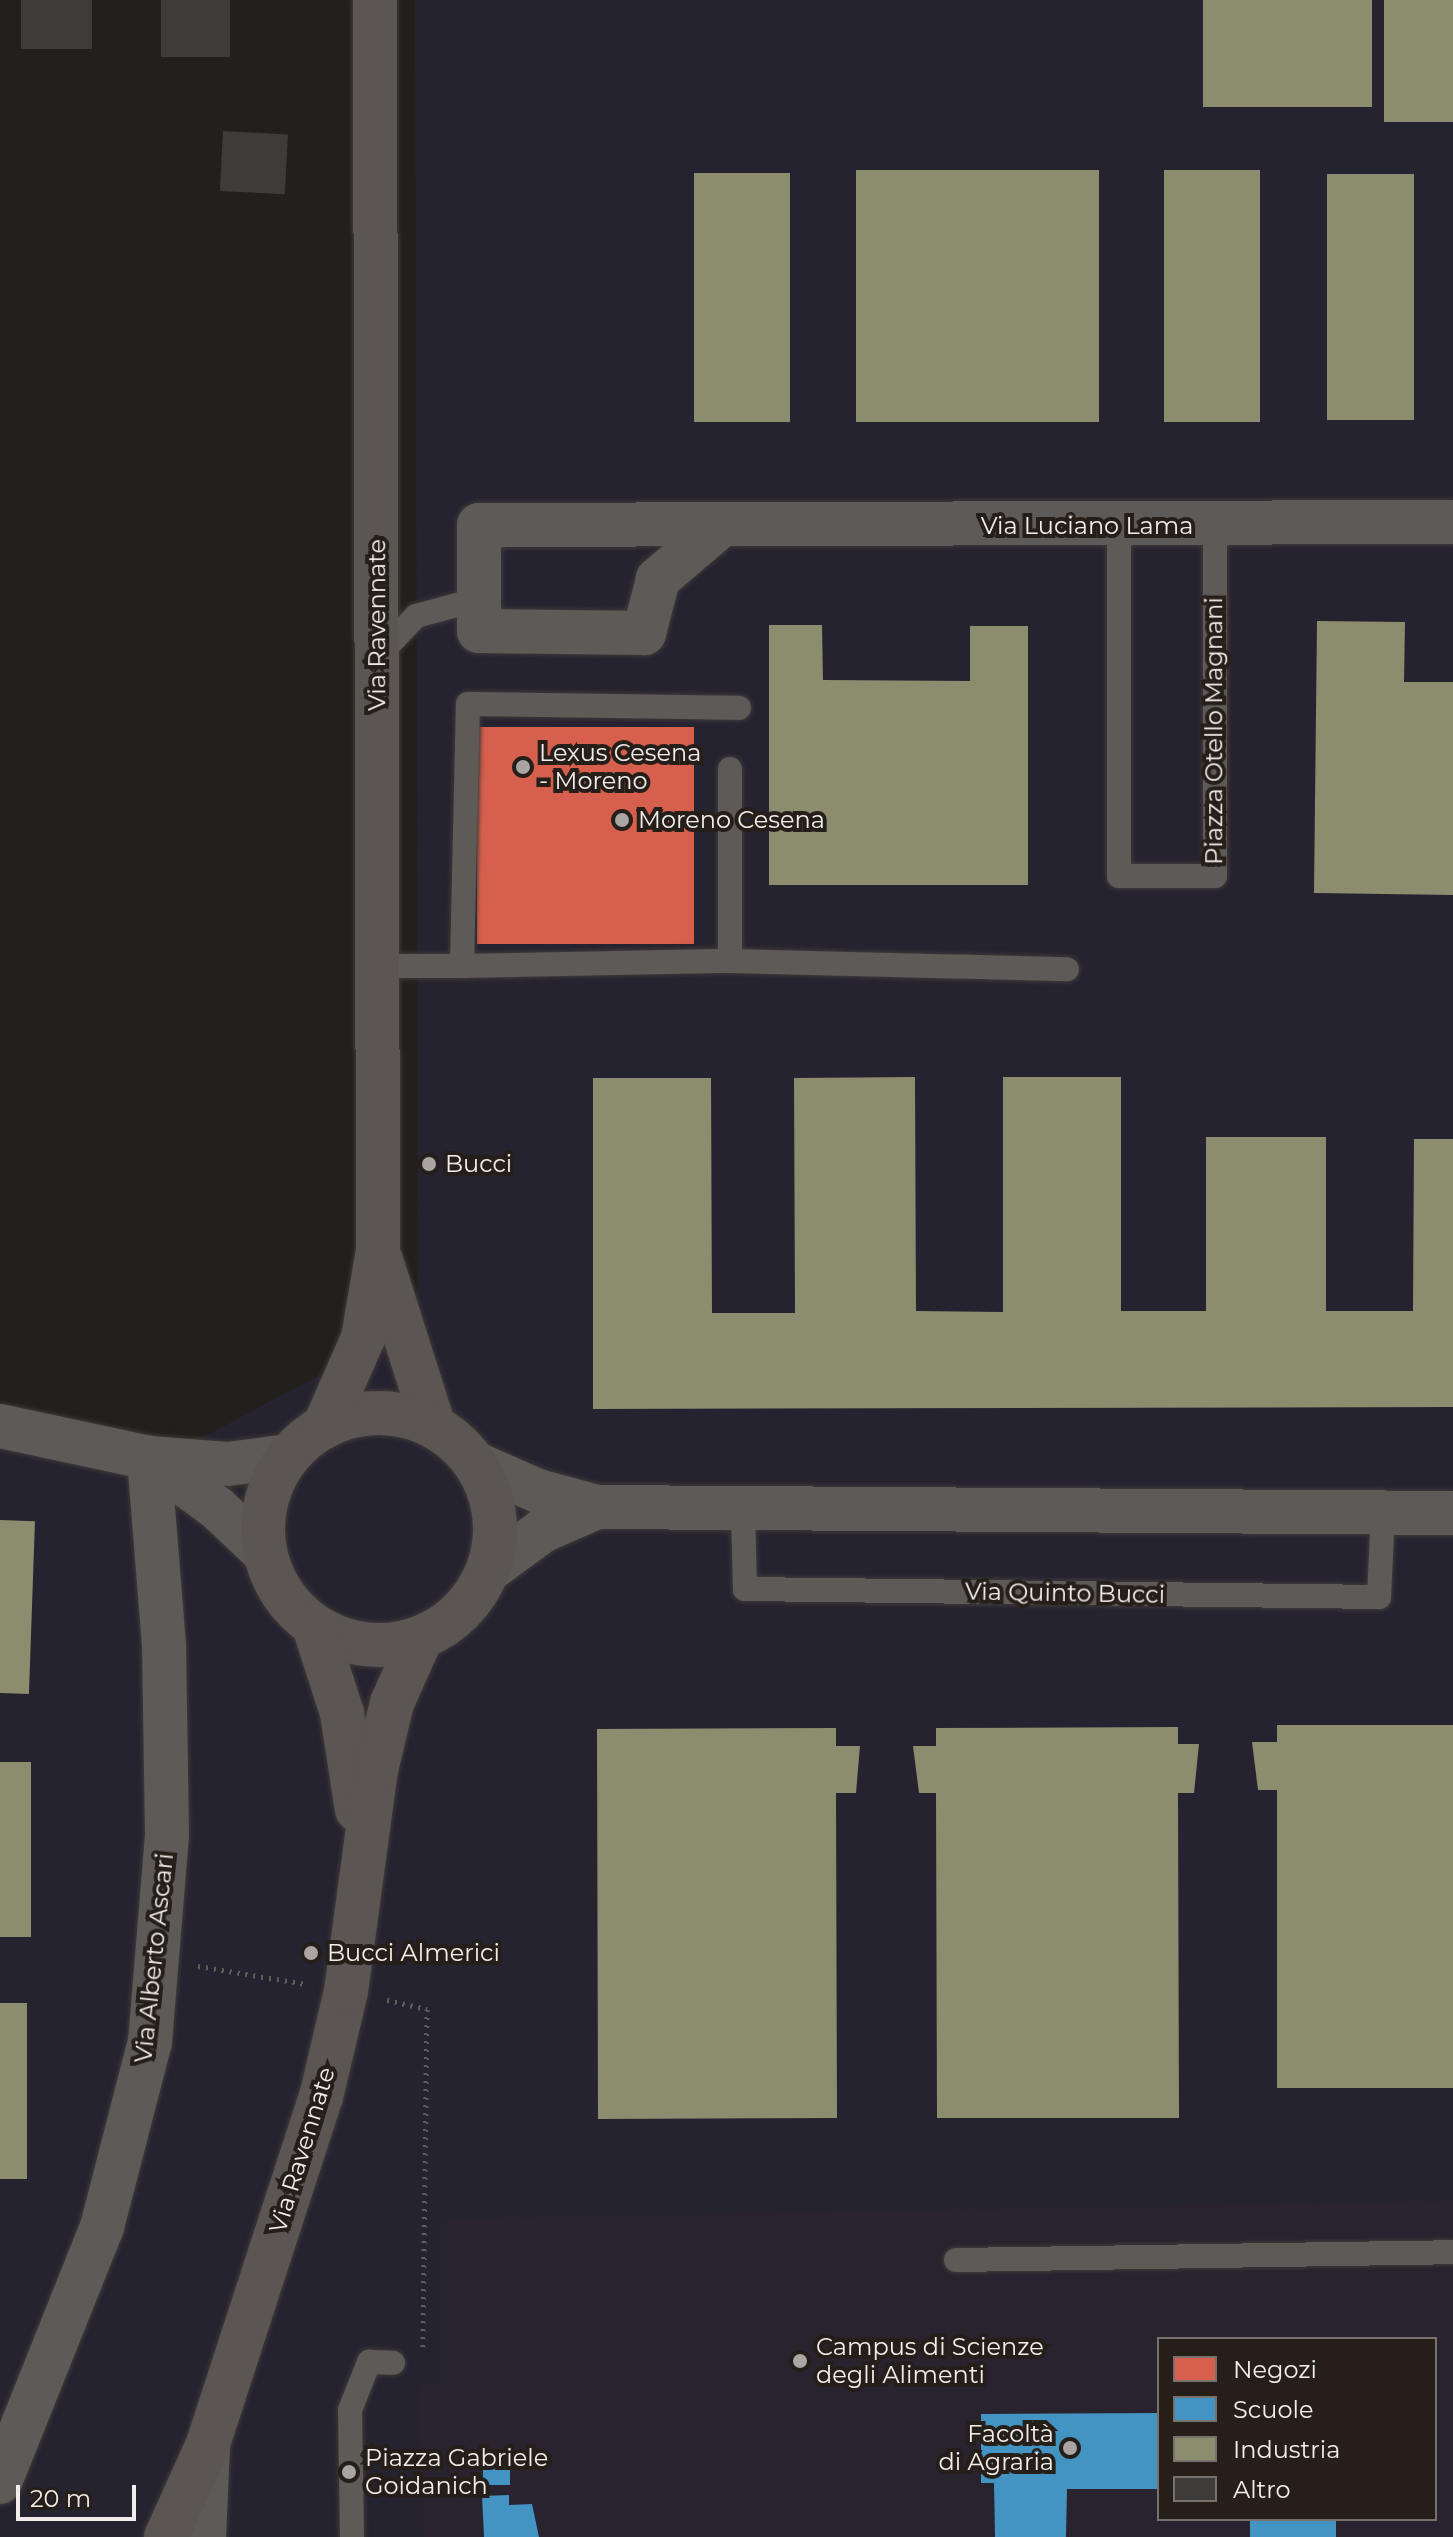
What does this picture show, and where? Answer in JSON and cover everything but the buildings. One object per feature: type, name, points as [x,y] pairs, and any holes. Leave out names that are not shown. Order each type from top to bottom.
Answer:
[{"type":"main road","name":"Via Ravennate","points":[[324,1427],[363,1338],[378,1250],[375,0]]},
{"type":"main road","name":"Via Ravennate","points":[[378,1250],[434,1427]]},
{"type":"main road","points":[[379,1413],[434,1427],[476,1464],[496,1515],[489,1570],[474,1599],[450,1622],[421,1638],[385,1646],[348,1642],[314,1626],[291,1607],[265,1553],[265,1508],[288,1456],[324,1427],[379,1413]]},
{"type":"main road","name":"Via Ravennate","points":[[314,1626],[342,1713],[362,1849]]},
{"type":"main road","name":"Via Ravennate","points":[[166,2537],[208,2444],[321,2097],[346,1991],[362,1849],[392,1703],[421,1638]]},
{"type":"street","name":"Via Luciano Lama","points":[[720,526],[658,579],[644,633],[479,631],[479,525],[1215,526],[1453,522]]},
{"type":"street","points":[[0,1426],[149,1458],[228,1464],[288,1456]]},
{"type":"street","points":[[149,1458],[217,1508],[265,1553]]},
{"type":"street","name":"Via Alberto Ascari","points":[[0,2482],[102,2227],[150,2042],[167,1835],[164,1661],[149,1458]]},
{"type":"street","points":[[476,1464],[538,1491],[597,1507],[1453,1513]]},
{"type":"street","points":[[489,1570],[542,1531],[597,1507]]},
{"type":"street","name":"Via Ravennate","points":[[204,2537],[208,2444]]},
{"type":"lane","name":"Piazza Otello Magnani","points":[[1119,526],[1119,876],[1215,876],[1215,526]]},
{"type":"lane","points":[[377,657],[416,616],[479,599]]},
{"type":"lane","points":[[462,966],[468,704],[739,708]]},
{"type":"lane","points":[[730,769],[730,961]]},
{"type":"lane","points":[[378,966],[730,961],[1067,969]]},
{"type":"lane","name":"Via Quinto Bucci","points":[[743,1508],[745,1589],[1379,1597],[1383,1512]]},
{"type":"lane","points":[[956,2260],[1453,2252]]},
{"type":"lane","points":[[352,2537],[350,2410],[369,2362],[393,2363]]},
{"type":"path","points":[[157,1959],[346,1991],[427,2009],[422,2363],[393,2363]]},
{"type":"shaded area","points":[[415,0],[1453,0],[1453,2537],[0,2537],[0,1449],[74,1461],[141,1463],[211,1433],[383,1341],[418,1289]]},
{"type":"shaded area","name":"Campus di Scienze degli Alimenti","points":[[1453,2201],[1453,2537],[422,2537],[419,2385],[442,2383],[442,2219]]},
{"type":"place","name":"Lexus Cesena - Moreno","points":[[523,767]]},
{"type":"place","name":"Moreno Cesena","points":[[622,820]]},
{"type":"place","name":"Bucci","points":[[429,1164]]},
{"type":"place","name":"Bucci Almerici","points":[[311,1953]]},
{"type":"place","name":"Campus di Scienze degli Alimenti","points":[[800,2361]]},
{"type":"place","name":"Facoltà di Agraria","points":[[1070,2448]]},
{"type":"place","name":"Piazza Gabriele Goidanich","points":[[349,2472]]}]
